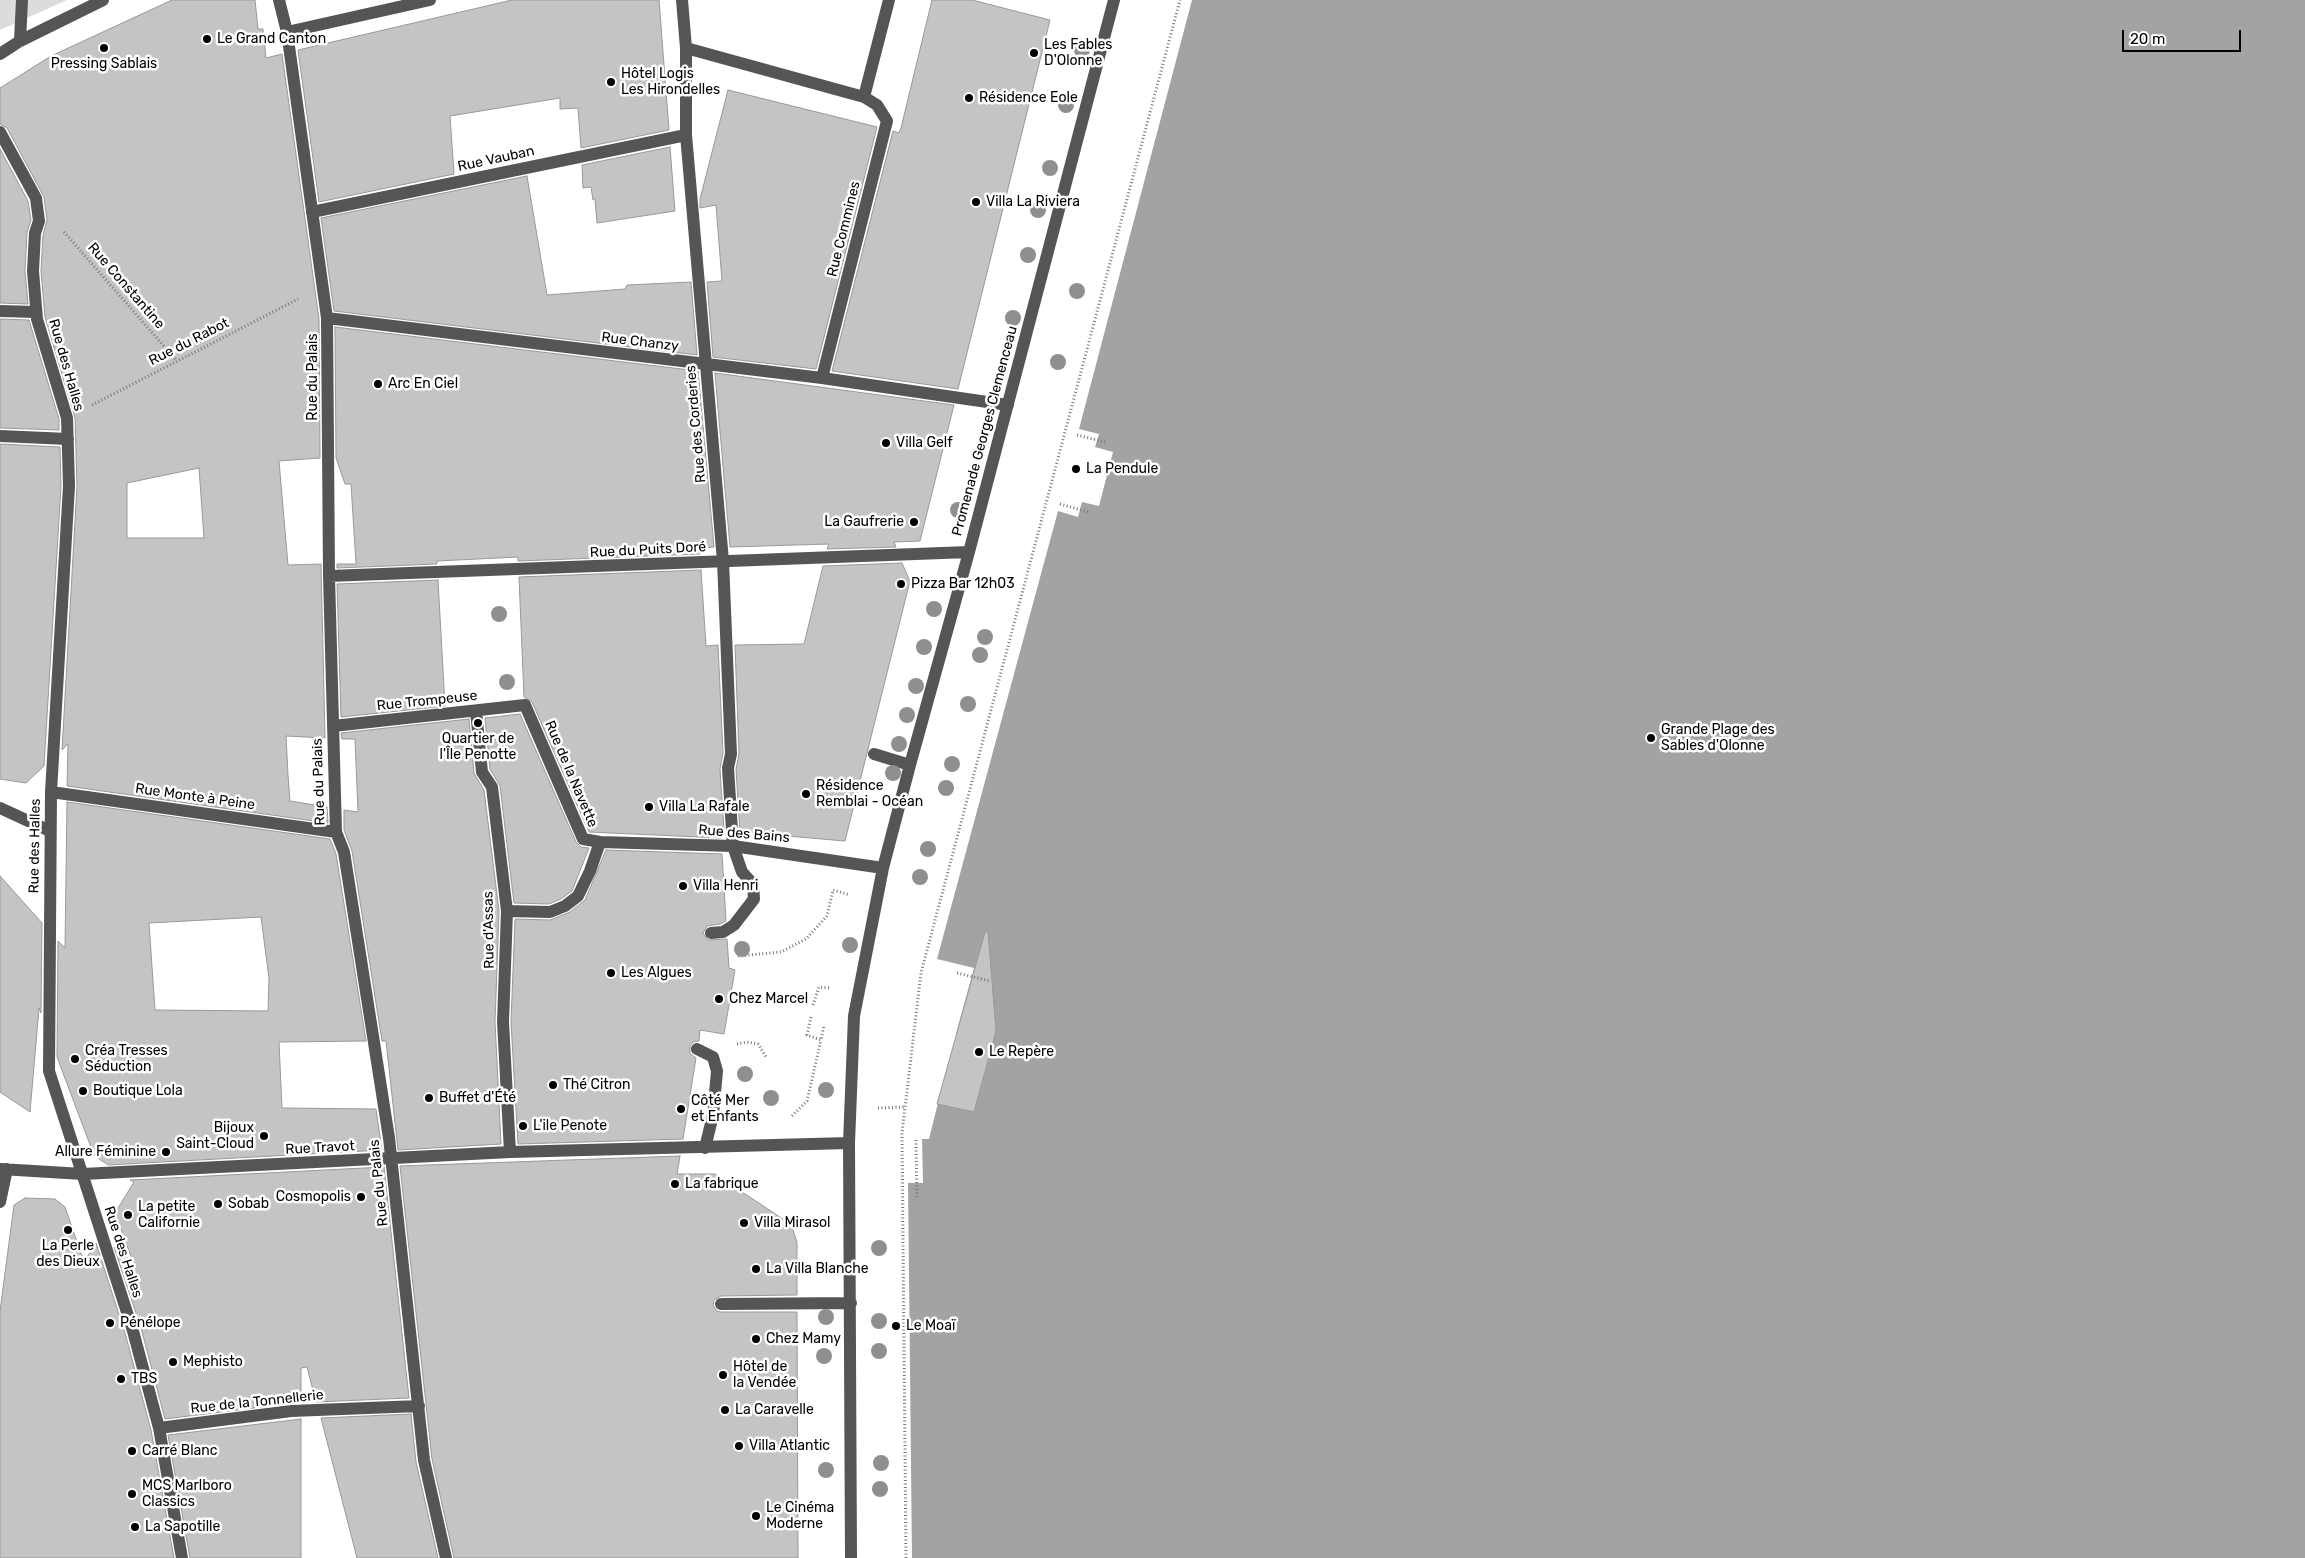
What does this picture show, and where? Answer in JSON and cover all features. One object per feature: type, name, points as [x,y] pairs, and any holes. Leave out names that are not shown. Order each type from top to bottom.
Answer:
[{"type":"street","points":[[20,41],[22,0]]},
{"type":"street","points":[[0,54],[20,41],[104,0]]},
{"type":"street","name":"Rue du Palais","points":[[278,0],[287,32],[327,318],[329,576],[336,832],[344,852],[391,1159],[424,1460],[446,1558]]},
{"type":"street","points":[[287,32],[430,0]]},
{"type":"street","name":"Rue des Corderies","points":[[682,0],[686,48],[686,135],[722,561],[731,754],[728,768],[733,846],[742,872],[753,884],[754,899],[734,925],[717,932]]},
{"type":"street","points":[[864,97],[889,0]]},
{"type":"street","name":"Promenade Georges Clemenceau","points":[[851,1558],[849,1143],[854,1016],[883,868],[1008,405],[1113,0]]},
{"type":"street","name":"Rue Commines","points":[[686,48],[864,97],[877,105],[887,121],[822,378]]},
{"type":"street","name":"Rue des Halles","points":[[0,132],[36,198],[39,221],[35,233],[33,271],[36,312],[67,418],[69,486],[51,792],[49,1070],[133,1331],[159,1428],[182,1558]]},
{"type":"street","name":"Rue Vauban","points":[[312,212],[686,135]]},
{"type":"street","points":[[0,311],[36,312]]},
{"type":"street","name":"Rue Chanzy","points":[[327,318],[822,378],[1008,405]]},
{"type":"street","points":[[0,436],[68,439]]},
{"type":"street","name":"Rue du Puits Doré","points":[[329,576],[969,552]]},
{"type":"street","name":"Rue Trompeuse","points":[[332,726],[526,706]]},
{"type":"street","name":"Rue de la Navette","points":[[526,706],[583,839],[600,842]]},
{"type":"street","name":"Rue d'Assas","points":[[476,711],[482,772],[492,787],[507,911],[503,1022],[510,1152]]},
{"type":"street","points":[[874,754],[910,765]]},
{"type":"street","name":"Rue Monte à Peine","points":[[51,792],[336,832]]},
{"type":"street","points":[[0,808],[50,831]]},
{"type":"street","points":[[507,911],[550,912],[565,906],[578,896],[590,871],[600,842]]},
{"type":"street","name":"Rue des Bains","points":[[600,842],[733,846],[883,868]]},
{"type":"street","points":[[698,1049],[713,1056],[717,1071],[713,1114],[705,1148]]},
{"type":"street","name":"Rue Travot","points":[[4,1169],[82,1174],[510,1152],[849,1143]]},
{"type":"street","points":[[0,1202],[4,1169]]},
{"type":"street","points":[[722,1304],[850,1302]]},
{"type":"street","name":"Rue de la Tonnellerie","points":[[159,1428],[291,1411],[419,1406]]},
{"type":"path","points":[[906,1558],[902,1133],[920,973],[1180,0]]},
{"type":"path","name":"Rue Constantine","points":[[59,226],[177,361]]},
{"type":"path","name":"Rue du Rabot","points":[[67,418],[322,286]]},
{"type":"path","points":[[1077,435],[1105,442]]},
{"type":"path","points":[[1060,504],[1088,512]]},
{"type":"path","points":[[717,932],[732,952],[739,956],[781,952],[806,939],[827,916],[831,900]]},
{"type":"path","points":[[957,973],[990,981]]},
{"type":"path","points":[[813,1005],[819,987],[824,986]]},
{"type":"path","points":[[810,1017],[807,1035],[812,1037]]},
{"type":"path","points":[[788,1120],[807,1101],[821,1040]]},
{"type":"path","points":[[916,1140],[917,1200]]},
{"type":"shaded area","points":[[0,0],[67,0],[0,30]]},
{"type":"shaded area","name":"Grande Plage des Sables d'Olonne","points":[[1192,0],[2305,0],[2305,1558],[912,1558],[908,1183],[923,1183],[922,1139],[929,1139],[940,1095],[951,1090],[960,1038],[956,1034],[974,968],[937,959],[1058,511],[1078,517],[1082,502],[1099,506],[1113,452],[1095,447],[1099,434],[1079,429]]},
{"type":"building","points":[[172,0],[255,0],[258,29],[263,29],[266,58],[282,54],[319,319],[320,458],[279,461],[288,565],[321,564],[325,738],[286,736],[288,775],[290,801],[327,807],[328,823],[67,786],[68,744],[62,750],[77,486],[75,418],[45,317],[41,271],[43,235],[47,220],[44,197],[7,128],[0,124],[0,88],[51,56]],"holes":[[[199,468],[204,538],[127,538],[127,483]]]},
{"type":"building","points":[[512,0],[659,0],[669,130],[581,148],[578,108],[560,109],[560,98],[450,116],[454,174],[319,202],[298,50]]},
{"type":"building","points":[[932,0],[972,0],[1050,20],[958,389],[832,371],[893,131],[899,133],[901,128]]},
{"type":"building","points":[[728,90],[877,127],[816,369],[713,357],[707,282],[722,281],[716,205],[700,208],[700,199]]},
{"type":"building","points":[[670,147],[675,211],[597,223],[595,199],[593,200],[591,187],[583,188],[582,165]]},
{"type":"building","points":[[0,149],[28,201],[31,220],[27,232],[25,271],[28,304],[0,303]]},
{"type":"building","points":[[527,176],[547,295],[625,289],[627,285],[691,282],[697,355],[334,311],[321,218]]},
{"type":"building","points":[[0,319],[29,320],[59,419],[59,430],[0,428]]},
{"type":"building","points":[[335,327],[698,371],[714,547],[699,548],[700,554],[518,561],[518,557],[437,561],[437,564],[337,568],[337,564],[356,564],[351,484],[345,484],[336,458]]},
{"type":"building","points":[[715,373],[954,405],[920,541],[894,542],[896,547],[827,549],[829,544],[730,547]]},
{"type":"building","points":[[0,444],[60,447],[61,486],[44,766],[26,783],[0,779]]},
{"type":"building","points":[[902,563],[910,581],[845,841],[740,832],[736,769],[739,754],[735,645],[804,644],[823,566]]},
{"type":"building","points":[[701,570],[706,646],[718,645],[723,753],[720,769],[724,831],[721,831],[721,838],[589,832],[532,702],[524,697],[519,577]]},
{"type":"building","points":[[438,580],[445,706],[341,717],[337,584]]},
{"type":"building","points":[[520,714],[576,842],[581,847],[589,848],[572,891],[561,899],[549,904],[514,903],[500,786],[490,769],[485,718]]},
{"type":"building","points":[[469,719],[474,773],[484,790],[499,911],[495,1022],[501,1144],[398,1150],[386,1041],[382,1041],[352,851],[344,830],[344,810],[358,812],[355,739],[342,739],[341,733]]},
{"type":"building","points":[[67,802],[330,839],[336,854],[366,1041],[279,1042],[282,1108],[376,1109],[382,1150],[108,1165],[89,1152],[92,1150],[57,1057],[58,941],[65,948]],"holes":[[[261,917],[269,978],[268,1011],[155,1010],[149,923]]]},
{"type":"building","points":[[606,850],[722,854],[726,921],[707,926],[703,933],[708,940],[727,939],[729,968],[735,970],[724,1034],[700,1030],[699,1041],[693,1042],[690,1046],[690,1053],[696,1058],[683,1139],[518,1144],[511,1022],[515,919],[550,920],[570,912],[585,900]]},
{"type":"building","points":[[0,876],[42,923],[41,1013],[39,1008],[30,1112],[0,1092]]},
{"type":"building","points":[[985,932],[988,932],[996,1031],[974,1112],[937,1104]]},
{"type":"building","points":[[680,1156],[677,1174],[715,1174],[786,1221],[792,1227],[797,1242],[797,1295],[721,1296],[714,1300],[713,1305],[717,1311],[721,1312],[797,1312],[798,1558],[454,1558],[432,1459],[400,1166]]},
{"type":"building","points":[[384,1167],[409,1398],[316,1402],[307,1367],[301,1368],[301,1402],[165,1419],[141,1328],[114,1247],[133,1262],[115,1213],[134,1182],[130,1180]]},
{"type":"building","points":[[25,1198],[55,1199],[65,1207],[84,1262],[96,1243],[125,1333],[151,1430],[174,1558],[0,1558],[0,1311],[14,1205]]},
{"type":"building","points":[[411,1414],[416,1462],[438,1558],[357,1558],[321,1418]]},
{"type":"building","points":[[301,1419],[301,1558],[190,1558],[168,1435]]},
{"type":"place","name":"Le Grand Canton","points":[[207,39]]},
{"type":"place","name":"Pressing Sablais","points":[[104,48]]},
{"type":"place","name":"Les Fables D'Olonne","points":[[1034,53]]},
{"type":"place","name":"Hôtel Logis Les Hirondelles","points":[[611,82]]},
{"type":"place","name":"Résidence Eole","points":[[969,98]]},
{"type":"place","name":"Villa La Riviera","points":[[976,202]]},
{"type":"place","name":"Arc En Ciel","points":[[378,384]]},
{"type":"place","name":"Villa Gelf","points":[[886,443]]},
{"type":"place","name":"La Pendule","points":[[1076,469]]},
{"type":"place","name":"La Gaufrerie","points":[[914,522]]},
{"type":"place","name":"Pizza Bar 12h03","points":[[901,584]]},
{"type":"place","name":"Quartier de l'Île Penotte","points":[[478,723]]},
{"type":"place","name":"Grande Plage des Sables d'Olonne","points":[[1651,738]]},
{"type":"place","name":"Résidence Remblai - Océan","points":[[806,794]]},
{"type":"place","name":"Villa La Rafale","points":[[649,807]]},
{"type":"place","name":"Villa Henri","points":[[683,886]]},
{"type":"place","name":"Les Algues","points":[[611,973]]},
{"type":"place","name":"Chez Marcel","points":[[719,999]]},
{"type":"place","name":"Le Repère","points":[[979,1052]]},
{"type":"place","name":"Créa Tresses Séduction","points":[[75,1059]]},
{"type":"place","name":"Thé Citron","points":[[553,1085]]},
{"type":"place","name":"Boutique Lola","points":[[83,1091]]},
{"type":"place","name":"Buffet d'Été","points":[[429,1098]]},
{"type":"place","name":"Côté Mer et Enfants","points":[[681,1109]]},
{"type":"place","name":"L'ile Penote","points":[[523,1126]]},
{"type":"place","name":"Bijoux Saint-Cloud","points":[[264,1136]]},
{"type":"place","name":"Allure Féminine","points":[[166,1152]]},
{"type":"place","name":"La fabrique","points":[[675,1184]]},
{"type":"place","name":"Cosmopolis","points":[[361,1197]]},
{"type":"place","name":"Sobab","points":[[218,1204]]},
{"type":"place","name":"La petite Californie","points":[[128,1215]]},
{"type":"place","name":"Villa Mirasol","points":[[744,1223]]},
{"type":"place","name":"La Perle des Dieux","points":[[68,1230]]},
{"type":"place","name":"La Villa Blanche","points":[[756,1269]]},
{"type":"place","name":"Pénélope","points":[[110,1323]]},
{"type":"place","name":"Le Moaï","points":[[896,1326]]},
{"type":"place","name":"Chez Mamy","points":[[756,1339]]},
{"type":"place","name":"Mephisto","points":[[173,1362]]},
{"type":"place","name":"Hôtel de la Vendée","points":[[723,1375]]},
{"type":"place","name":"TBS","points":[[121,1379]]},
{"type":"place","name":"La Caravelle","points":[[725,1410]]},
{"type":"place","name":"Villa Atlantic","points":[[739,1446]]},
{"type":"place","name":"Carré Blanc","points":[[132,1451]]},
{"type":"place","name":"MCS Marlboro Classics","points":[[132,1494]]},
{"type":"place","name":"Le Cinéma Moderne","points":[[756,1516]]},
{"type":"place","name":"La Sapotille","points":[[135,1527]]}]
